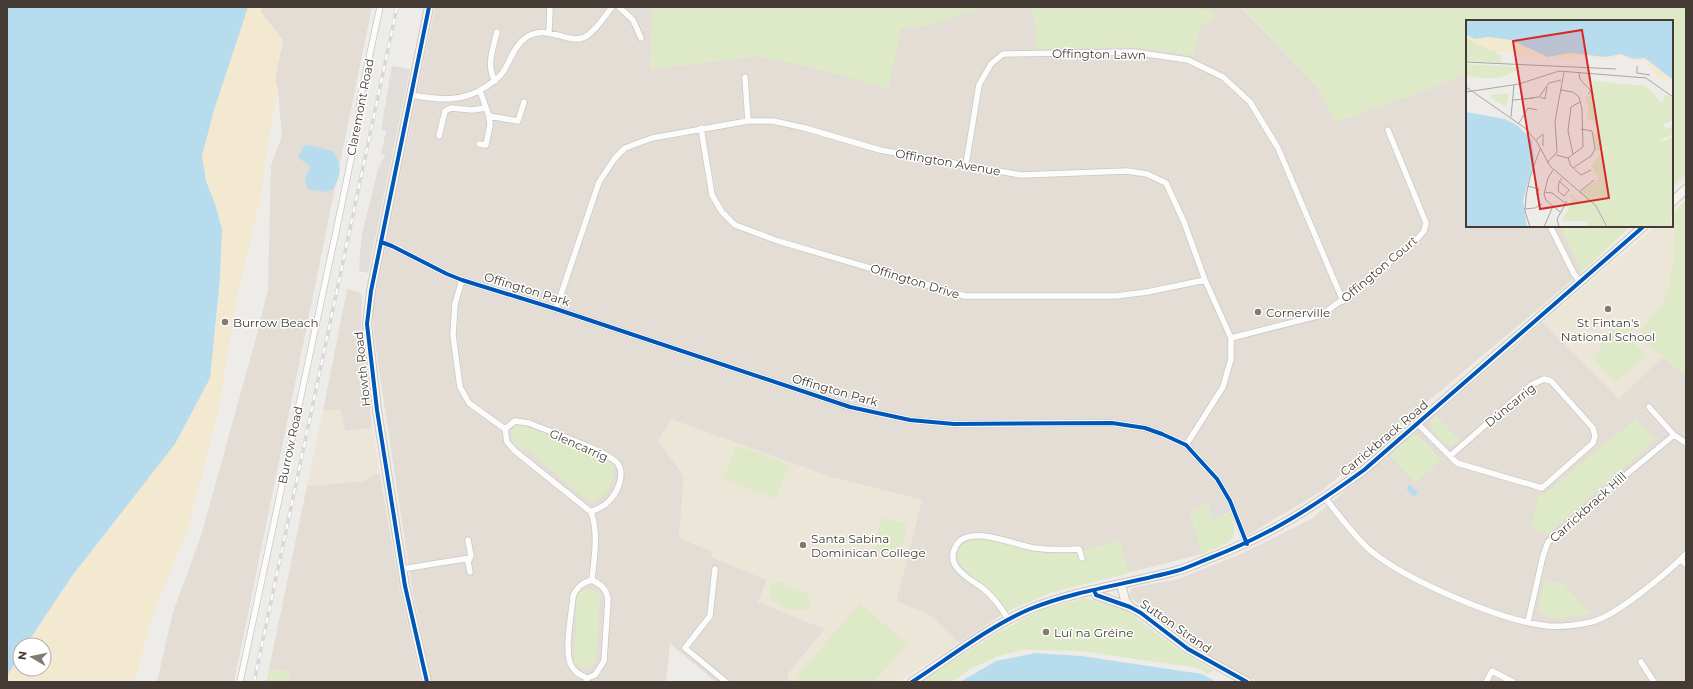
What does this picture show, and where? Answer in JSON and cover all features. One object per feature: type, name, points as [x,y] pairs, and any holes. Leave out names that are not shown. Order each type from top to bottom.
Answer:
[{"type":"main road","name":"Howth Road","points":[[427,682],[402,569],[377,410],[367,324],[371,291],[429,7]]},
{"type":"main road","points":[[1673,201],[1686,189]]},
{"type":"main road","name":"Carrickbrack Road","points":[[912,682],[1008,620],[1042,604],[1178,570],[1247,544],[1286,523],[1325,498],[1364,470],[1643,227]]},
{"type":"main road","name":"Sutton Strand","points":[[1121,584],[1125,600],[1130,607]]},
{"type":"main road","name":"Sutton Strand","points":[[1094,590],[1098,596],[1130,607],[1141,613],[1188,648],[1247,682]]},
{"type":"street","name":"Claremont Road","points":[[340,208],[356,129],[361,95],[380,7]]},
{"type":"street","points":[[548,32],[550,7]]},
{"type":"street","points":[[411,95],[450,100],[476,94],[495,81],[503,73],[515,49],[527,38],[537,33],[548,32],[576,40],[588,36],[612,7]]},
{"type":"street","points":[[619,7],[633,20],[641,38]]},
{"type":"street","points":[[495,81],[490,73],[490,61],[496,32]]},
{"type":"street","name":"Offington Lawn","points":[[966,164],[979,85],[991,64],[1004,54],[1134,52],[1188,60],[1223,77],[1250,102],[1278,148],[1342,301]]},
{"type":"street","points":[[745,77],[748,121]]},
{"type":"street","points":[[479,144],[486,145],[490,125],[489,116],[480,91]]},
{"type":"street","points":[[489,116],[518,121],[524,102]]},
{"type":"street","points":[[440,136],[445,111],[452,108],[472,110],[486,108]]},
{"type":"street","name":"Offington Avenue","points":[[556,309],[599,182],[615,158],[625,148],[652,138],[748,121],[773,121],[805,128],[880,150],[966,164],[1021,175],[1127,171],[1147,174],[1166,183],[1184,222],[1205,280],[1231,338],[1231,359],[1223,387],[1186,445]]},
{"type":"street","name":"Offington Drive","points":[[702,128],[712,196],[722,212],[735,225],[778,241],[965,296],[1116,296],[1147,292],[1205,280]]},
{"type":"street","name":"Offington Court","points":[[1231,338],[1321,315],[1342,301],[1418,238],[1424,231],[1426,223],[1388,130]]},
{"type":"street","name":"Burrow Road","points":[[240,682],[340,208]]},
{"type":"street","points":[[1550,227],[1574,274],[1580,281]]},
{"type":"street","name":"Offington Park","points":[[381,242],[462,280],[556,309],[850,407],[910,420],[954,424],[1112,423],[1145,428],[1186,445],[1201,459],[1217,479],[1230,500],[1247,544]]},
{"type":"street","points":[[462,280],[455,304],[453,335],[460,387],[469,403],[505,429],[507,442],[515,451],[591,512],[594,522],[595,539],[592,580]]},
{"type":"street","name":"Dúncarrig","points":[[1417,423],[1450,456],[1457,463],[1542,488],[1593,443],[1595,436],[1593,428],[1551,381],[1544,379],[1531,385],[1450,456]]},
{"type":"street","points":[[1649,407],[1674,435],[1686,443]]},
{"type":"street","name":"Glencarrig","points":[[505,429],[515,421],[529,423],[606,454],[618,464],[621,476],[617,491],[607,503],[591,512]]},
{"type":"street","name":"Carrickbrack Hill","points":[[1528,622],[1543,556],[1548,542],[1667,439],[1674,435]]},
{"type":"street","points":[[1325,498],[1351,530],[1371,550],[1393,566],[1470,603],[1528,622],[1550,626],[1591,622],[1614,613],[1686,554]]},
{"type":"street","points":[[1008,620],[998,603],[987,592],[957,568],[953,555],[958,541],[964,537],[977,535],[1031,548],[1056,551],[1079,549],[1082,558]]},
{"type":"street","points":[[468,540],[471,556],[468,562],[470,572]]},
{"type":"street","points":[[402,569],[470,558]]},
{"type":"street","points":[[1680,560],[1686,564]]},
{"type":"street","points":[[715,568],[710,616],[685,648],[726,682]]},
{"type":"street","points":[[592,580],[600,584],[606,591],[608,599],[604,661],[595,675],[586,680],[571,666],[568,654],[573,596],[576,589],[583,583],[592,580]]},
{"type":"street","points":[[1641,662],[1654,682]]},
{"type":"street","points":[[1486,682],[1492,671],[1513,682]]},
{"type":"shaded area","points":[[262,7],[372,7],[234,682],[157,682],[173,612],[201,536],[256,338],[268,289],[271,165],[282,136],[278,91],[275,78],[283,41],[260,12]]},
{"type":"shaded area","points":[[435,7],[653,7],[650,69],[757,56],[807,66],[888,88],[900,29],[966,7],[1241,7],[1317,87],[1335,122],[1426,90],[1466,73],[1466,227],[1561,227],[1582,272],[1320,492],[1248,535],[1236,525],[1223,496],[1190,512],[1202,554],[1049,593],[1007,611],[959,643],[931,616],[896,601],[922,500],[834,478],[658,441],[684,476],[679,538],[713,552],[711,557],[767,580],[758,602],[825,629],[788,674],[788,679],[792,682],[716,682],[670,644],[666,682],[432,682],[412,588],[376,350],[372,312]]},
{"type":"shaded area","points":[[392,66],[410,69],[368,273],[359,271],[362,235],[378,169],[385,155],[381,154],[386,131],[381,130]]},
{"type":"shaded area","name":"St Fintan's National School","points":[[1673,223],[1675,230],[1674,262],[1666,297],[1636,337],[1662,357],[1619,399],[1543,322],[1655,227],[1673,227]]},
{"type":"shaded area","points":[[347,289],[359,292],[362,295],[361,327],[372,428],[345,431],[341,410],[323,411]]},
{"type":"shaded area","points":[[1543,322],[1619,398],[1662,357],[1686,375],[1686,682],[1258,682],[1209,657],[1128,596],[1132,588],[1178,579],[1241,554],[1311,519],[1384,459]]},
{"type":"shaded area","points":[[341,410],[345,431],[372,428],[380,474],[371,475],[364,481],[307,486],[323,411]]},
{"type":"shaded area","name":"Santa Sabina Dominican College","points":[[671,419],[834,478],[922,500],[896,601],[931,616],[959,643],[898,682],[792,682],[788,679],[788,674],[825,629],[758,602],[767,580],[711,557],[713,552],[679,538],[684,476],[658,441]]},
{"type":"shaded area","points":[[380,474],[400,590],[421,682],[289,682],[290,672],[269,669],[307,486],[364,481],[371,475]]},
{"type":"shaded area","points":[[1223,496],[1230,512],[1214,519],[1208,503]]},
{"type":"green space","points":[[653,7],[983,7],[934,24],[901,29],[888,89],[807,66],[757,56],[650,69]]},
{"type":"green space","points":[[1030,7],[1190,7],[1213,10],[1214,17],[1209,25],[1202,23],[1194,56],[1138,47],[1036,49],[1035,24]]},
{"type":"green space","points":[[1242,7],[1686,7],[1686,174],[1673,187],[1673,20],[1466,20],[1466,73],[1426,90],[1335,122],[1317,87]]},
{"type":"green space","points":[[1686,200],[1686,375],[1636,337],[1666,297],[1674,262],[1675,230],[1673,223],[1673,212]]},
{"type":"green space","points":[[1561,227],[1630,227],[1582,272]]},
{"type":"green space","points":[[1633,317],[1632,341],[1647,355],[1615,382],[1592,357],[1602,349],[1599,342],[1610,336],[1608,328]]},
{"type":"green space","points":[[1436,415],[1459,440],[1453,445],[1447,445],[1433,431],[1431,420]]},
{"type":"green space","points":[[1636,418],[1655,440],[1547,535],[1531,528],[1539,496],[1544,494]]},
{"type":"green space","points":[[517,424],[521,424],[608,460],[614,466],[613,478],[609,488],[594,503],[582,496],[525,448],[522,450],[513,443],[511,431]]},
{"type":"green space","points":[[1416,435],[1421,438],[1441,460],[1416,483],[1389,455],[1412,436]]},
{"type":"green space","points":[[736,445],[789,465],[776,499],[723,479]]},
{"type":"green space","points":[[1208,503],[1214,519],[1230,512],[1234,522],[1234,530],[1230,541],[1218,548],[1202,554],[1190,512]]},
{"type":"green space","points":[[881,518],[907,524],[899,557],[874,550]]},
{"type":"green space","points":[[982,539],[1045,554],[1073,554],[1119,540],[1129,573],[1049,593],[1007,611],[992,593],[966,571],[957,560],[961,546],[967,542]]},
{"type":"green space","points":[[1545,580],[1564,584],[1591,614],[1554,619],[1541,614],[1538,606]]},
{"type":"green space","points":[[774,582],[780,582],[807,594],[811,601],[808,609],[799,611],[793,610],[777,603],[769,597],[769,589]]},
{"type":"green space","points":[[588,589],[595,591],[600,595],[596,663],[591,666],[582,667],[574,662],[577,594],[582,590]]},
{"type":"green space","points":[[1086,598],[1127,611],[1183,653],[1214,671],[1207,674],[1198,668],[1081,651],[1023,650],[998,656],[970,669],[952,682],[918,682],[999,632],[1043,609]]},
{"type":"green space","points":[[860,603],[907,644],[874,682],[800,682],[795,678]]},
{"type":"green space","points":[[269,669],[290,672],[289,682],[266,682]]},
{"type":"sand","name":"Burrow Beach","points":[[248,7],[262,7],[261,12],[283,40],[275,78],[278,91],[266,154],[262,191],[237,298],[219,409],[187,532],[153,615],[134,682],[7,682],[7,676],[12,668],[12,677],[52,677],[52,637],[31,637],[69,580],[118,519],[214,347],[220,278],[222,229],[215,204],[206,181],[202,156],[214,110]]},
{"type":"water","points":[[7,7],[248,7],[214,110],[202,156],[206,181],[215,204],[222,229],[220,278],[210,378],[175,444],[72,576],[31,637],[12,637],[12,668],[7,676]]},
{"type":"water","points":[[308,145],[333,151],[338,161],[340,170],[333,189],[326,192],[308,189],[305,178],[310,168],[309,165],[298,158],[304,146]]},
{"type":"water","points":[[1410,484],[1418,493],[1414,497],[1406,488]]},
{"type":"water","points":[[1036,653],[1081,656],[1202,674],[1216,682],[960,682],[996,661]]},
{"type":"railway","points":[[254,682],[397,7]]},
{"type":"cycle path","points":[[427,682],[405,586],[377,410],[367,324],[371,291],[429,7]]},
{"type":"cycle path","points":[[912,682],[985,633],[1030,609],[1048,602],[1084,592],[1158,576],[1185,568],[1252,540],[1309,508],[1364,470],[1643,227]]},
{"type":"cycle path","points":[[381,242],[462,280],[556,309],[850,407],[910,420],[954,424],[1112,423],[1145,428],[1186,445],[1217,479],[1230,501],[1247,544]]},
{"type":"cycle path","points":[[1094,590],[1096,595],[1130,607],[1141,613],[1188,649],[1247,682]]},
{"type":"place","name":"St Fintan's National School","points":[[1608,309]]},
{"type":"place","name":"Cornerville","points":[[1258,312]]},
{"type":"place","name":"Burrow Beach","points":[[225,322]]},
{"type":"place","name":"Santa Sabina Dominican College","points":[[803,545]]},
{"type":"place","name":"Luí na Gréine","points":[[1046,632]]}]
